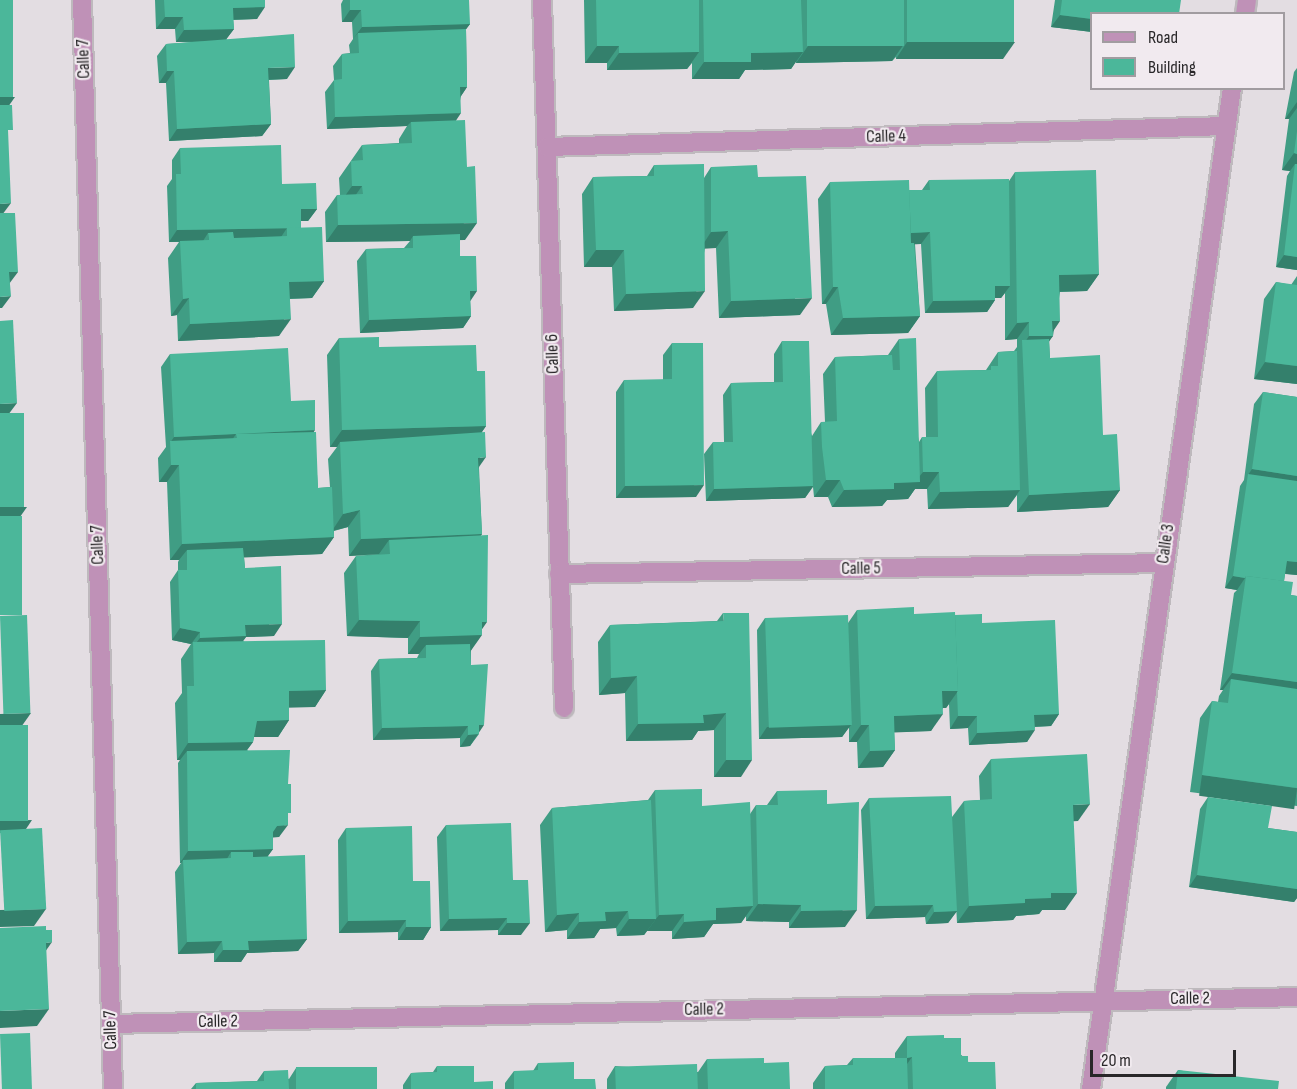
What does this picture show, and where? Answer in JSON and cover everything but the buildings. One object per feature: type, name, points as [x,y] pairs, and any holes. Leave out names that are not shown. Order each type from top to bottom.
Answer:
[{"type":"street","name":"Calle 7","points":[[82,0],[113,1089]]},
{"type":"street","name":"Calle 6","points":[[542,0],[564,708]]},
{"type":"street","name":"Calle 3","points":[[1091,1089],[1106,1000],[1163,563],[1232,90]]},
{"type":"street","name":"Calle 4","points":[[547,147],[1225,126]]},
{"type":"street","name":"Calle 5","points":[[559,574],[1163,563]]},
{"type":"street","name":"Calle 2","points":[[111,1024],[1297,997]]}]
